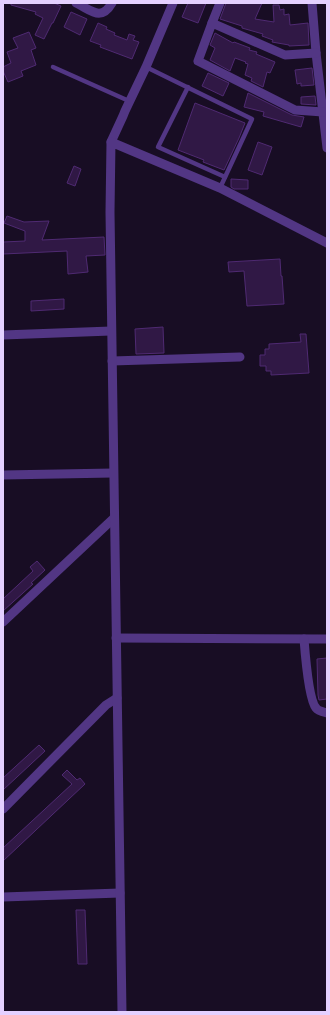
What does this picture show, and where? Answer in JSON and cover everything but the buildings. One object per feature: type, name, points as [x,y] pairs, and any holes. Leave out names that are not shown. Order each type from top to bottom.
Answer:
[{"type":"street","points":[[76,3],[101,14],[108,10],[112,3]]},
{"type":"street","points":[[122,1012],[111,331],[111,142],[146,67],[173,3]]},
{"type":"street","points":[[220,3],[198,61],[295,110],[323,112]]},
{"type":"street","points":[[312,3],[327,148]]},
{"type":"street","points":[[212,23],[285,55],[316,53]]},
{"type":"street","points":[[111,142],[220,188],[327,243]]},
{"type":"street","points":[[3,335],[111,331]]},
{"type":"street","points":[[112,361],[240,357]]},
{"type":"street","points":[[3,475],[113,473]]},
{"type":"street","points":[[3,622],[114,518]]},
{"type":"street","points":[[116,638],[327,639]]},
{"type":"street","points":[[304,639],[313,704],[317,710],[327,713]]},
{"type":"street","points":[[3,809],[106,705],[117,698]]},
{"type":"street","points":[[3,896],[120,893]]},
{"type":"lane","points":[[53,67],[129,101]]},
{"type":"lane","points":[[146,67],[252,119],[220,188]]},
{"type":"lane","points":[[188,87],[158,147],[225,177]]}]
